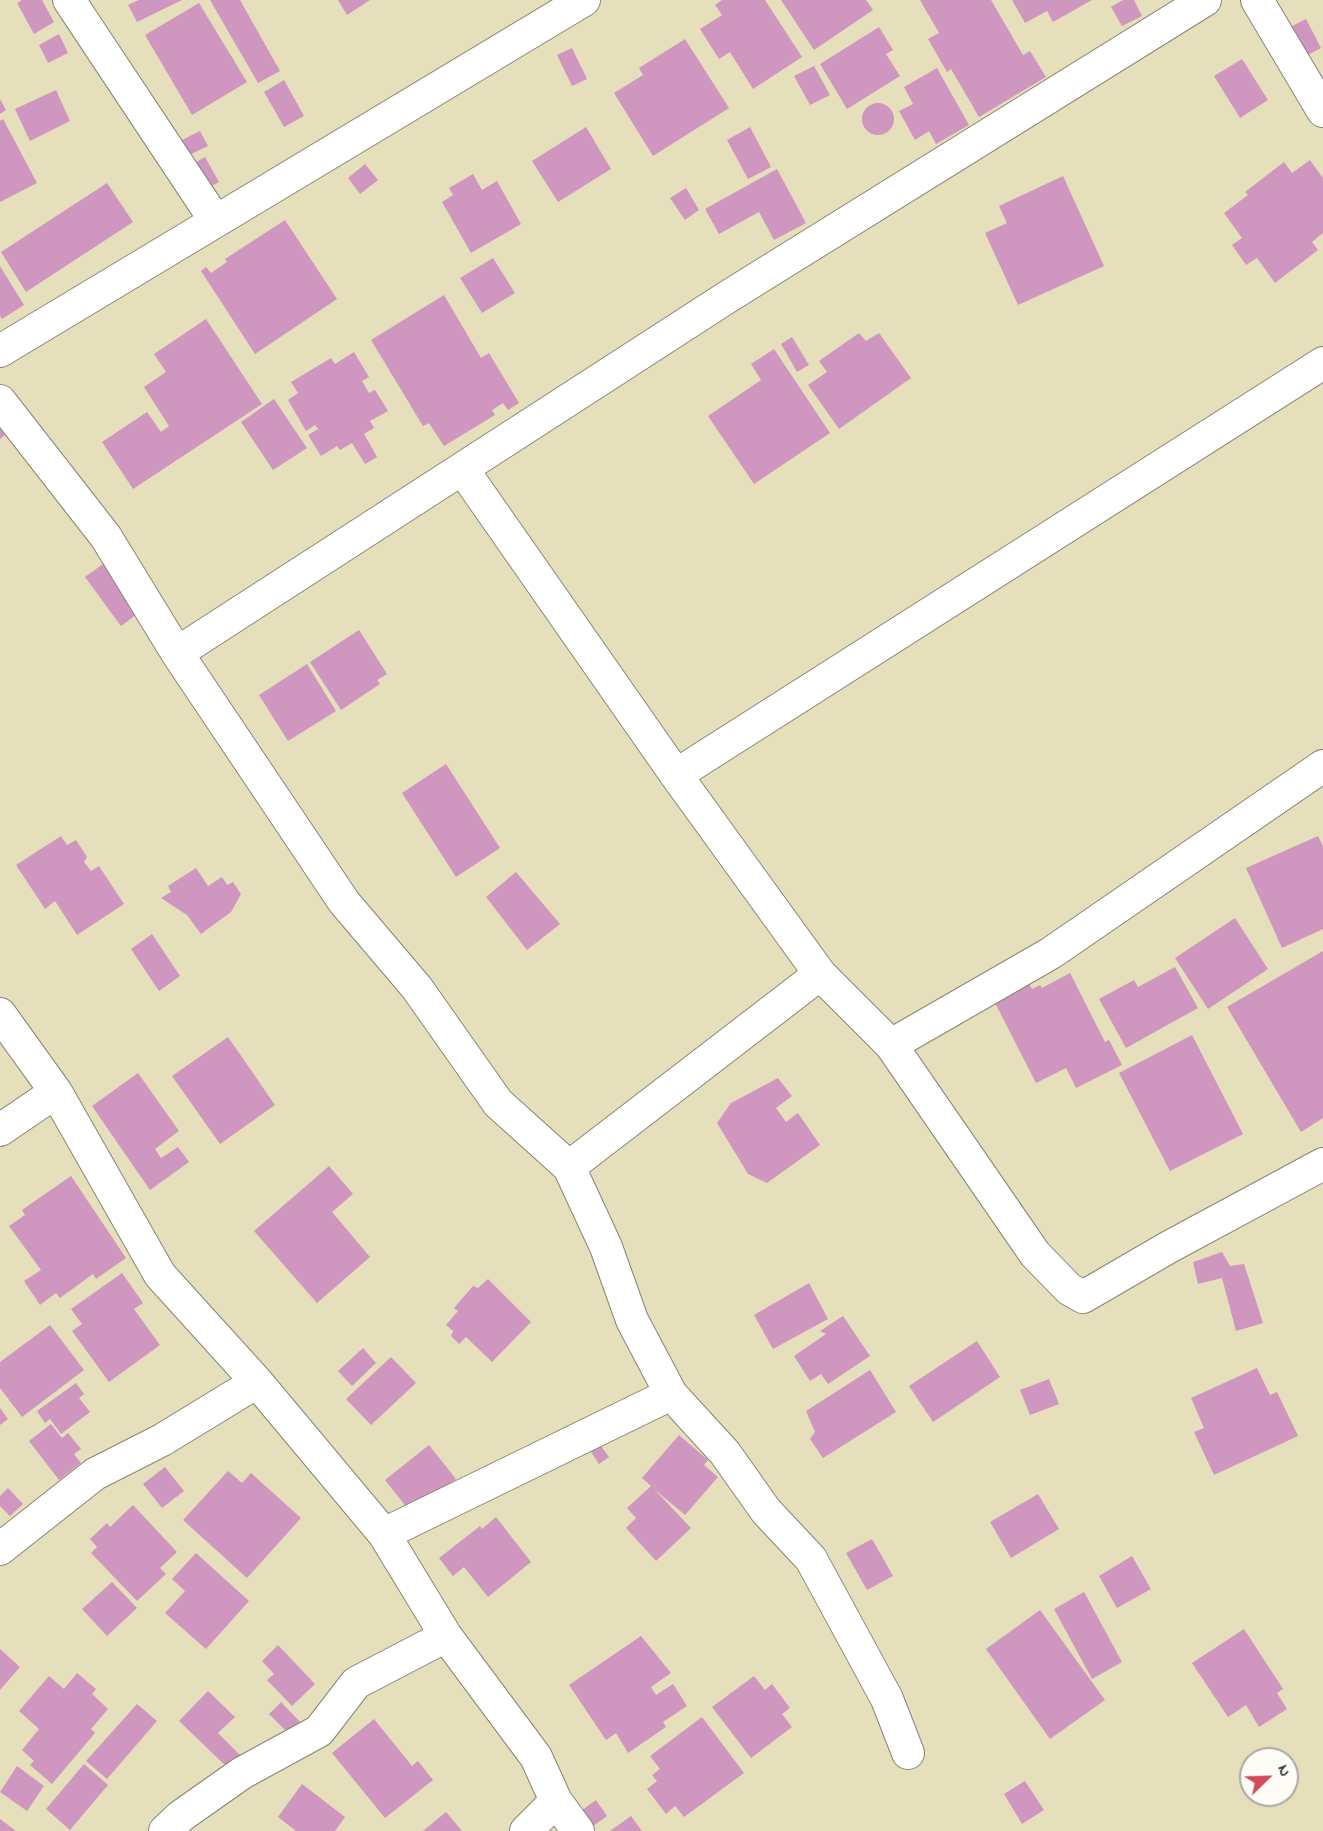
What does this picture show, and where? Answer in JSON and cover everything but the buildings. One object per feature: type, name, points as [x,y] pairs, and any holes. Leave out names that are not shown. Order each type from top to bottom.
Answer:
[{"type":"street","points":[[69,0],[215,220]]},
{"type":"street","points":[[0,351],[584,0]]},
{"type":"street","points":[[177,653],[748,284],[1205,0]]},
{"type":"street","points":[[1257,0],[1323,111]]},
{"type":"street","points":[[676,775],[1323,363]]},
{"type":"street","points":[[0,401],[106,537],[177,653],[344,902],[417,988],[498,1103],[569,1167],[606,1247],[632,1320],[671,1394],[725,1453],[766,1511],[811,1559],[887,1699],[909,1753]]},
{"type":"street","points":[[463,470],[676,775],[820,974],[891,1045],[1035,1254],[1069,1289],[1083,1297],[1169,1247],[1323,1164]]},
{"type":"street","points":[[891,1045],[1051,953],[1323,766]]},
{"type":"street","points":[[569,1167],[820,974]]},
{"type":"street","points":[[0,1014],[56,1092],[160,1275],[257,1383],[384,1534],[446,1636],[536,1757],[556,1801],[578,1831]]},
{"type":"street","points":[[0,1130],[56,1092]]},
{"type":"street","points":[[0,1550],[95,1474],[162,1440],[257,1383]]},
{"type":"street","points":[[384,1534],[671,1394]]},
{"type":"street","points":[[165,1831],[181,1816],[242,1773],[319,1731],[356,1683],[446,1636]]},
{"type":"street","points":[[526,1831],[556,1801]]}]
